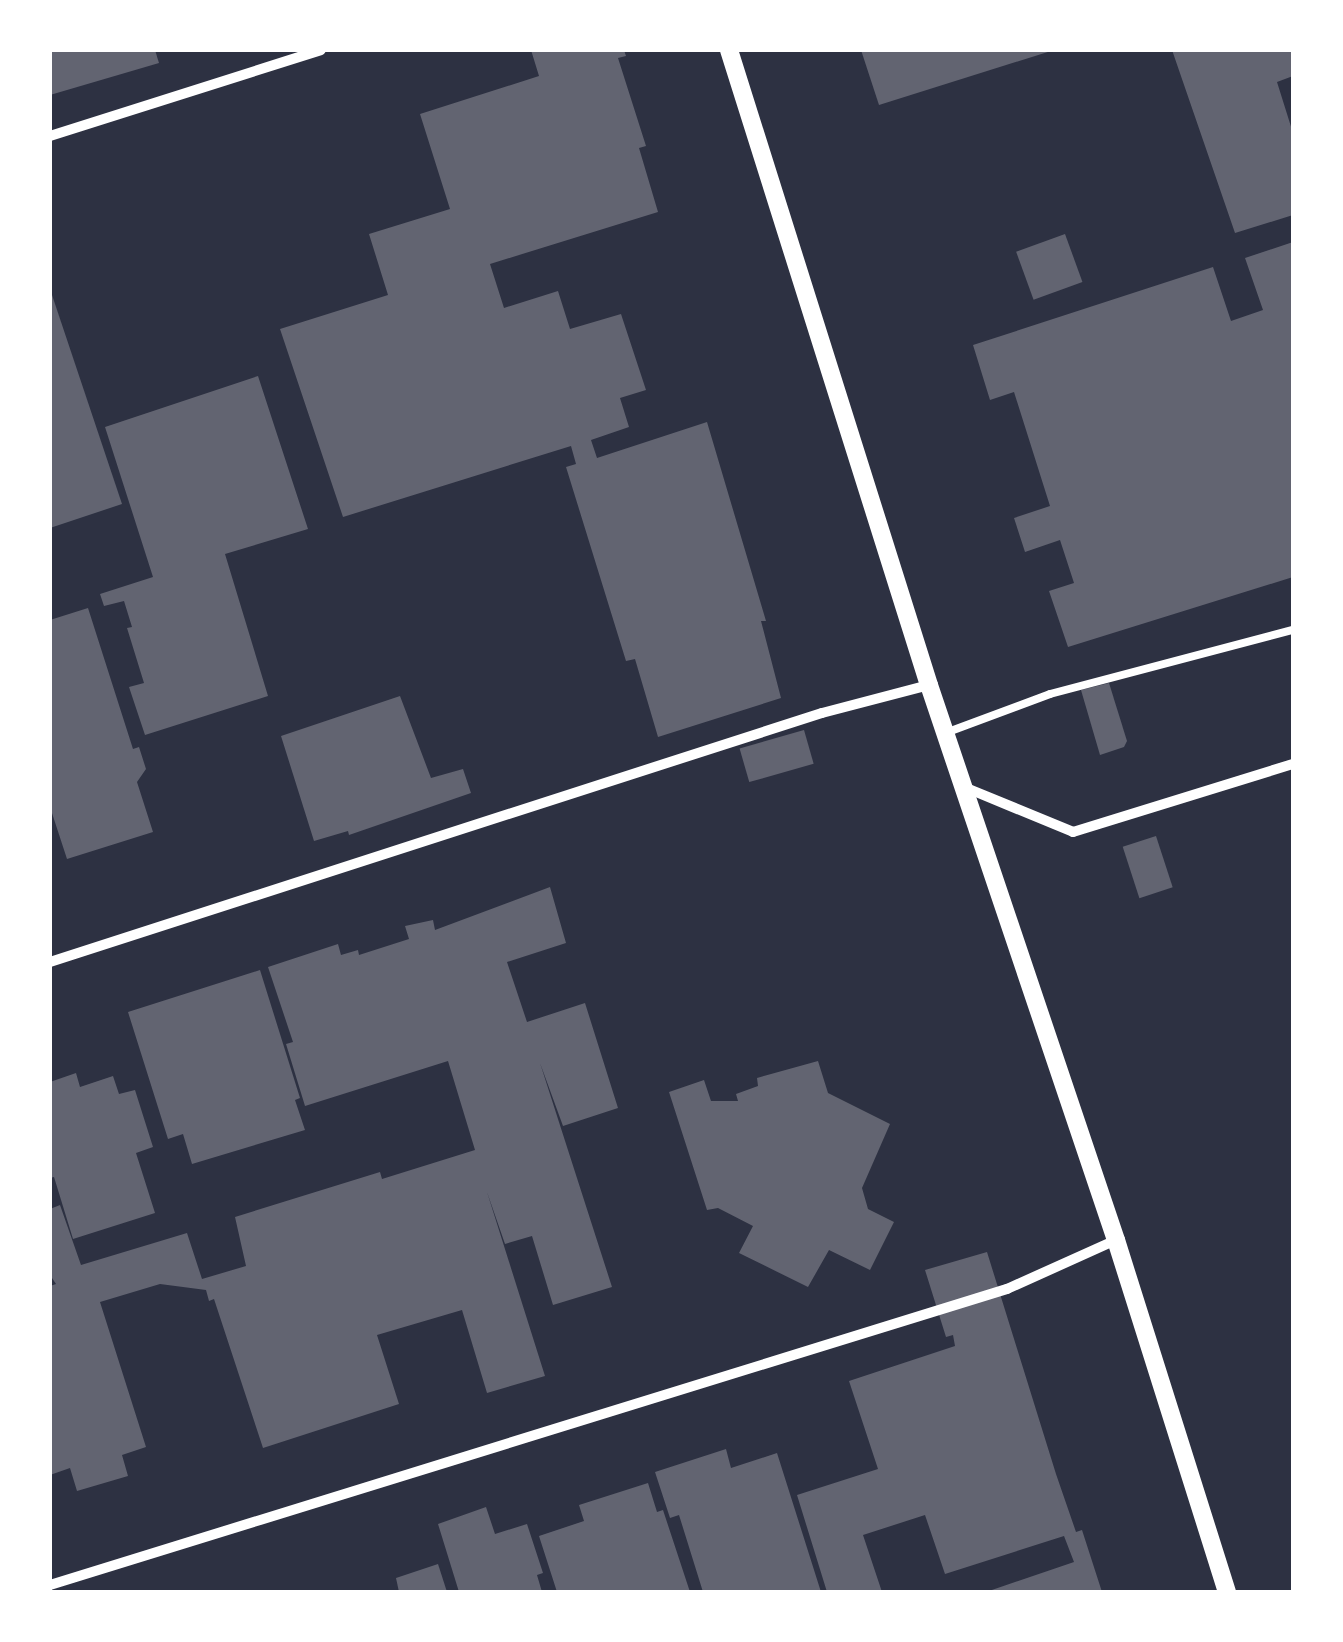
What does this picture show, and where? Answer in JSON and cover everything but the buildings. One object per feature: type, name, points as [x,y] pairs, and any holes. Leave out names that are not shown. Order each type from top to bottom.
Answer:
[{"type":"street","points":[[50,136],[321,50]]},
{"type":"street","points":[[729,50],[944,734],[1116,1240],[1227,1592]]},
{"type":"street","points":[[50,962],[822,713],[929,685]]},
{"type":"street","points":[[963,786],[1072,832],[1293,764]]},
{"type":"street","points":[[50,1585],[1007,1289],[1116,1240]]},
{"type":"lane","points":[[944,734],[1050,694],[1293,630]]}]
